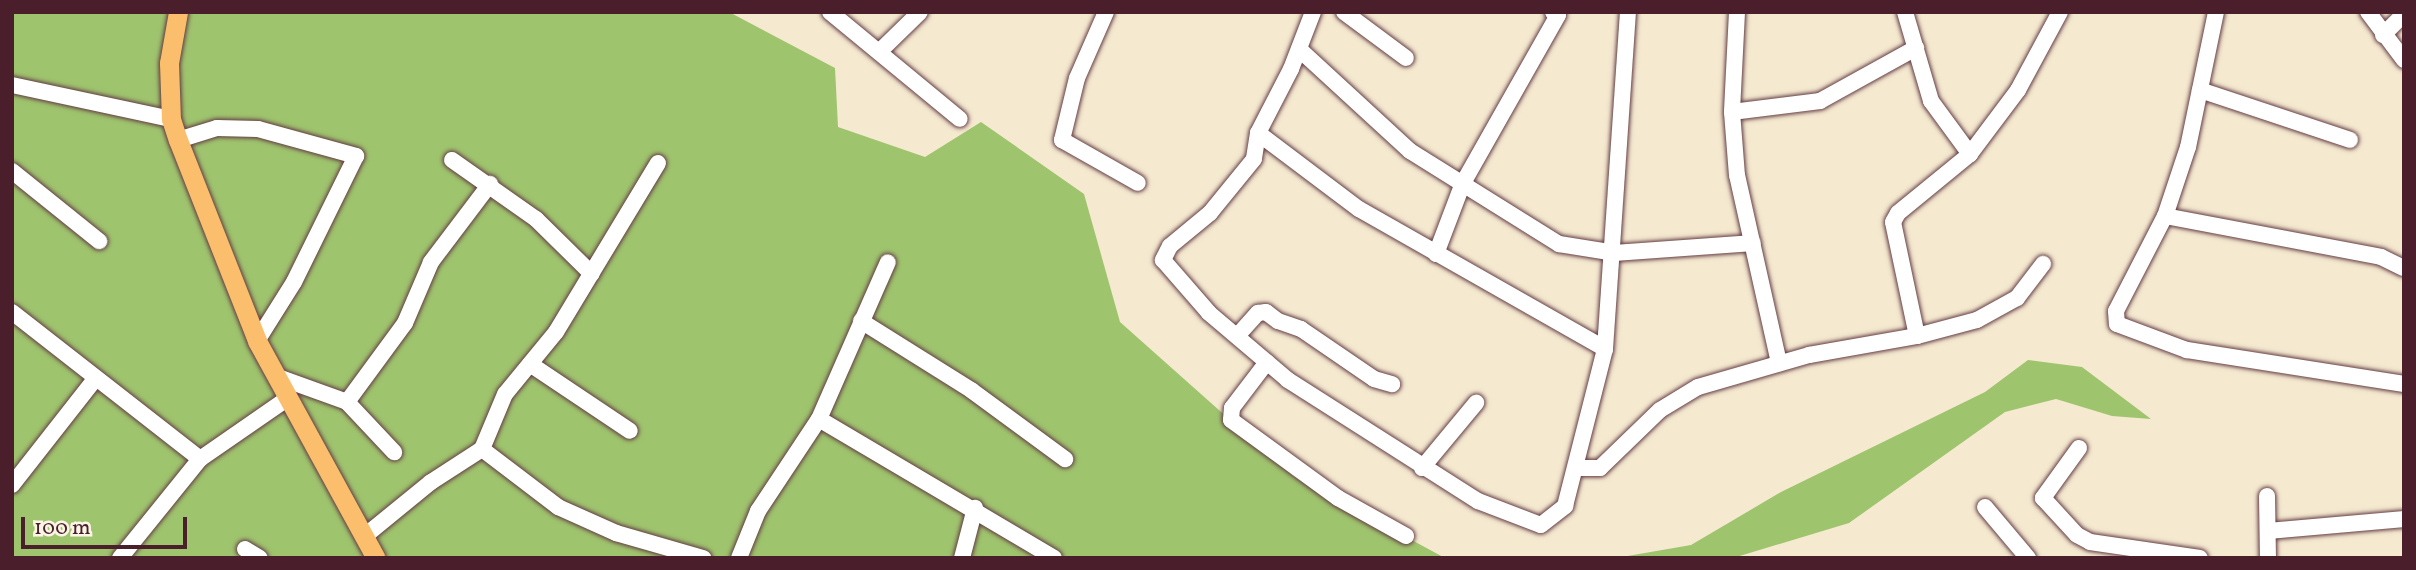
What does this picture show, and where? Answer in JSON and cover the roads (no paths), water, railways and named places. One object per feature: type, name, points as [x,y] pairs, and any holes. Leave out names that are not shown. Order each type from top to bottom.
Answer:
[{"type":"main road","points":[[178,12],[169,63],[171,119],[178,140],[257,341],[366,535],[376,558]]},
{"type":"street","points":[[879,52],[920,12]]},
{"type":"street","points":[[1106,12],[1077,78],[1062,140],[1138,183]]},
{"type":"street","points":[[1312,12],[1300,49],[1258,133],[1254,159],[1210,213],[1170,246],[1163,260],[1209,313],[1267,362],[1422,468],[1478,501],[1541,525],[1565,506],[1577,468],[1605,349],[1615,253],[1628,12]]},
{"type":"street","points":[[1344,12],[1406,58]]},
{"type":"street","points":[[1436,254],[1463,183],[1558,15],[1553,12]]},
{"type":"street","points":[[1737,12],[1732,112],[1737,175],[1779,363]]},
{"type":"street","points":[[1905,12],[1931,101],[1970,154]]},
{"type":"street","points":[[1917,336],[1894,222],[1898,212],[1970,154],[2018,90],[2060,12]]},
{"type":"street","points":[[2216,12],[2200,90],[2165,216],[2116,311],[2117,324],[2187,349],[2404,384]]},
{"type":"street","points":[[2368,12],[2404,60]]},
{"type":"street","points":[[834,14],[960,119]]},
{"type":"street","points":[[2383,35],[2404,14]]},
{"type":"street","points":[[1732,112],[1820,102],[1916,48]]},
{"type":"street","points":[[1300,49],[1392,137],[1559,244],[1615,253],[1753,243]]},
{"type":"street","points":[[12,85],[171,119]]},
{"type":"street","points":[[2200,90],[2350,140]]},
{"type":"street","points":[[178,140],[217,128],[258,129],[356,156],[294,282],[257,341]]},
{"type":"street","points":[[1258,133],[1349,202],[1605,349]]},
{"type":"street","points":[[452,160],[491,184],[536,219],[592,274]]},
{"type":"street","points":[[366,535],[431,482],[482,449],[505,394],[530,364],[592,274],[658,163]]},
{"type":"street","points":[[12,171],[99,241]]},
{"type":"street","points":[[347,402],[405,323],[431,262],[491,184]]},
{"type":"street","points":[[2165,216],[2381,257],[2404,268]]},
{"type":"street","points":[[739,558],[758,512],[819,419],[888,262]]},
{"type":"street","points":[[1577,468],[1600,468],[1684,393],[1779,363],[1917,336],[1977,320],[2001,308],[2029,286],[2043,264]]},
{"type":"street","points":[[12,312],[200,459]]},
{"type":"street","points":[[1238,335],[1258,313],[1266,312],[1278,321],[1301,329],[1374,379],[1392,384]]},
{"type":"street","points":[[860,321],[971,390],[1065,459]]},
{"type":"street","points":[[1267,362],[1232,408],[1231,420],[1338,498],[1406,536]]},
{"type":"street","points":[[530,364],[631,430]]},
{"type":"street","points":[[278,377],[347,402],[394,452]]},
{"type":"street","points":[[12,485],[95,379]]},
{"type":"street","points":[[120,558],[200,459],[288,398]]},
{"type":"street","points":[[1422,468],[1476,402]]},
{"type":"street","points":[[819,419],[975,508],[1054,558]]},
{"type":"street","points":[[482,449],[558,506],[616,533],[703,558]]},
{"type":"street","points":[[2079,449],[2043,498],[2077,535],[2090,542],[2200,558]]},
{"type":"street","points":[[2267,496],[2268,558]]},
{"type":"street","points":[[1984,507],[2028,558]]},
{"type":"street","points":[[962,558],[975,508]]},
{"type":"street","points":[[2268,531],[2404,519]]}]
